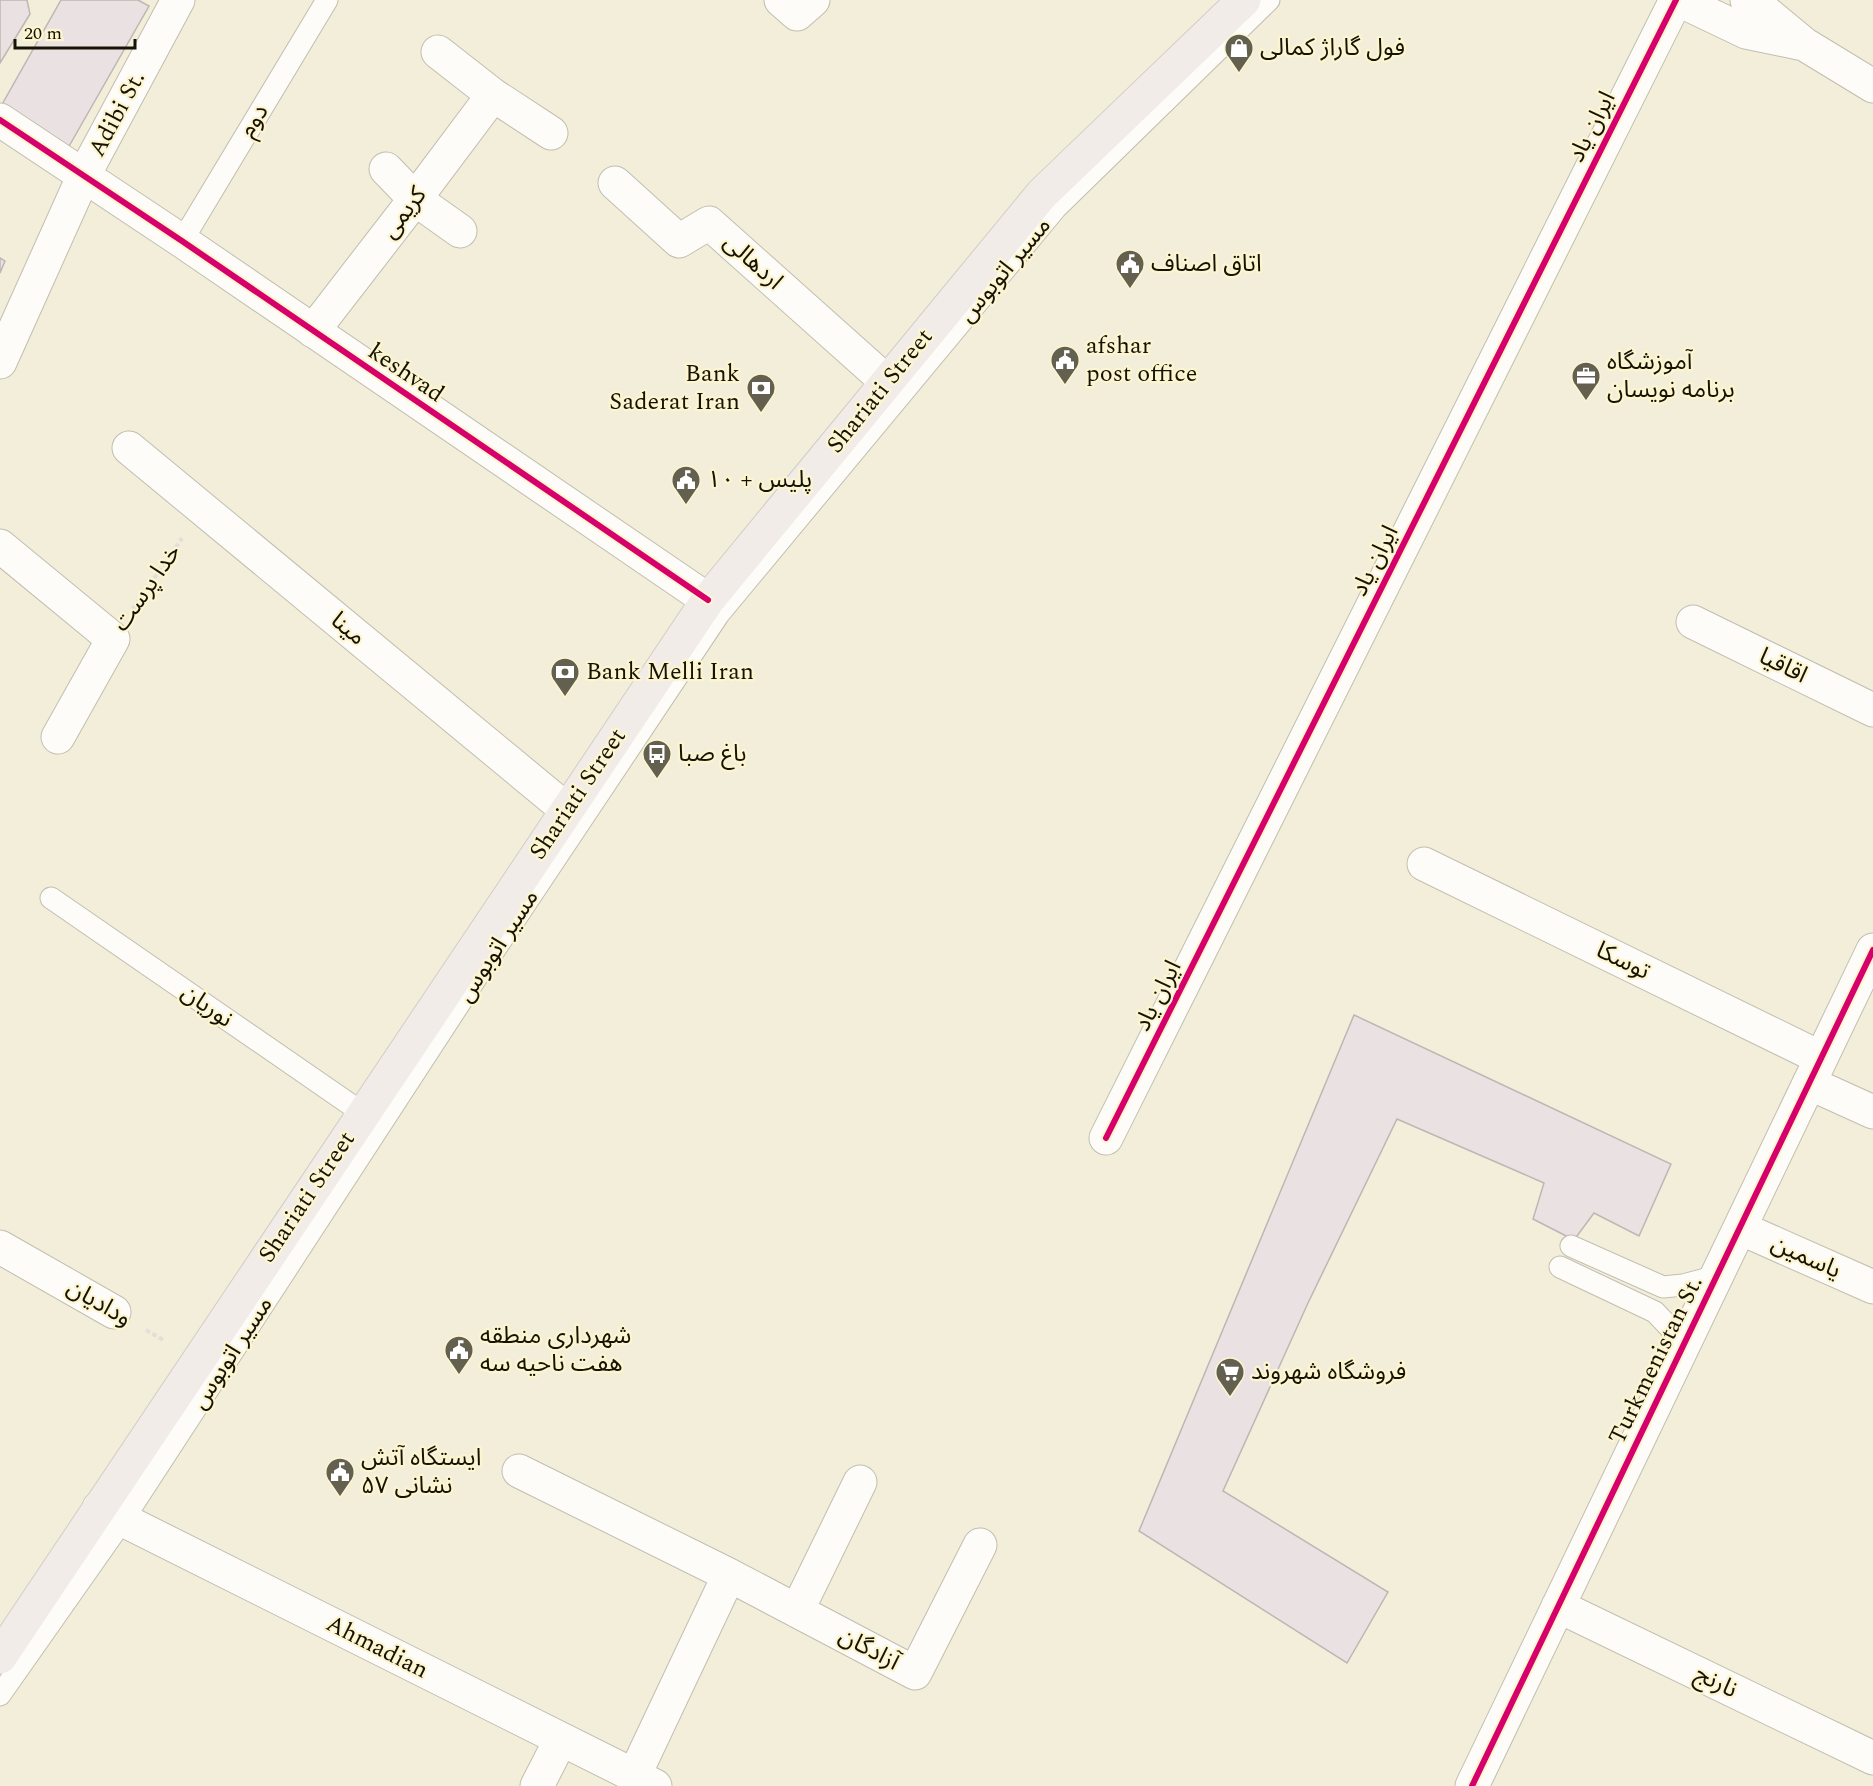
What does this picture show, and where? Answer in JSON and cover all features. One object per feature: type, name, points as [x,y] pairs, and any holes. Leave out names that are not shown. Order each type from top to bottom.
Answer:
[{"type":"main road","name":"Shariati Street","points":[[0,1657],[111,1514],[198,1360],[708,600],[1042,194],[1241,2]]},
{"type":"street","name":"Adibi St.","points":[[0,362],[84,175],[178,0]]},
{"type":"street","points":[[781,0],[797,14],[813,0]]},
{"type":"street","points":[[1677,0],[1746,32],[1804,44]]},
{"type":"street","name":"ایران یاد","points":[[1106,1138],[1677,0]]},
{"type":"street","points":[[1747,0],[1763,10],[1804,44],[1873,86]]},
{"type":"street","points":[[438,52],[493,95],[551,133]]},
{"type":"street","name":"کریمی","points":[[313,331],[493,95]]},
{"type":"street","points":[[0,120],[84,175]]},
{"type":"street","points":[[386,169],[415,199],[460,231]]},
{"type":"street","name":"keshvad","points":[[84,175],[708,600]]},
{"type":"street","name":"اردهالی","points":[[615,183],[679,241],[709,223],[887,382]]},
{"type":"street","name":"مینا","points":[[129,448],[567,810]]},
{"type":"street","name":"خدا پرست","points":[[0,546],[113,639]]},
{"type":"street","name":"اقاقیا","points":[[1693,621],[1873,710]]},
{"type":"street","points":[[58,737],[113,639]]},
{"type":"street","name":"توسکا","points":[[1424,864],[1815,1070],[1873,1112]]},
{"type":"street","name":"Turkmenistan St.","points":[[1472,1786],[1873,950]]},
{"type":"street","name":"یاسمین","points":[[1740,1228],[1873,1287]]},
{"type":"street","name":"ودادیان","points":[[0,1247],[114,1312]]},
{"type":"street","name":"آزادگان","points":[[519,1472],[729,1575],[915,1673],[980,1545]]},
{"type":"street","points":[[797,1611],[860,1482]]},
{"type":"street","name":"Ahmadian","points":[[111,1514],[644,1781]]},
{"type":"street","points":[[644,1781],[729,1575]]},
{"type":"street","name":"نارنج","points":[[1558,1606],[1873,1758]]},
{"type":"street","points":[[537,1786],[561,1739]]},
{"type":"lane","name":"دوم","points":[[182,241],[327,0]]},
{"type":"lane","name":"مسیر اتوبوس","points":[[0,1695],[111,1514],[488,960],[719,614],[1056,208],[1269,0]]},
{"type":"lane","name":"نوریان","points":[[51,898],[364,1114]]},
{"type":"lane","points":[[1571,1246],[1663,1287],[1683,1285],[1717,1276]]},
{"type":"lane","points":[[1560,1267],[1655,1312],[1672,1330],[1678,1356]]},
{"type":"building","points":[[0,0],[27,0],[30,14],[0,63]]},
{"type":"building","points":[[61,0],[138,0],[149,6],[64,155],[0,108]]},
{"type":"building","points":[[0,258],[5,261],[0,273]]},
{"type":"building","name":"فروشگاه شهروند","points":[[1354,1015],[1671,1164],[1639,1236],[1594,1213],[1574,1240],[1533,1219],[1544,1183],[1397,1119],[1308,1303],[1223,1491],[1388,1592],[1347,1663],[1139,1531]]},
{"type":"cycle path","points":[[1106,1138],[1676,0]]},
{"type":"cycle path","points":[[0,120],[182,241],[708,600]]},
{"type":"cycle path","points":[[1472,1786],[1873,950]]},
{"type":"place","name":"فول گاراژ کمالی","points":[[1239,74]]},
{"type":"place","name":"اتاق اصناف","points":[[1130,290]]},
{"type":"place","name":"afshar post office","points":[[1065,386]]},
{"type":"place","name":"آموزشگاه برنامه نویسان","points":[[1586,402]]},
{"type":"place","name":"Bank Saderat Iran","points":[[761,414]]},
{"type":"place","name":"پلیس + ۱۰","points":[[686,506]]},
{"type":"place","name":"Bank Melli Iran","points":[[565,698]]},
{"type":"place","name":"باغ صبا","points":[[657,780]]},
{"type":"place","name":"شهرداری منطقه هفت ناحیه سه","points":[[459,1376]]},
{"type":"place","name":"فروشگاه شهروند","points":[[1230,1398]]},
{"type":"place","name":"ایستگاه آتش نشانی ۵۷","points":[[340,1498]]}]
